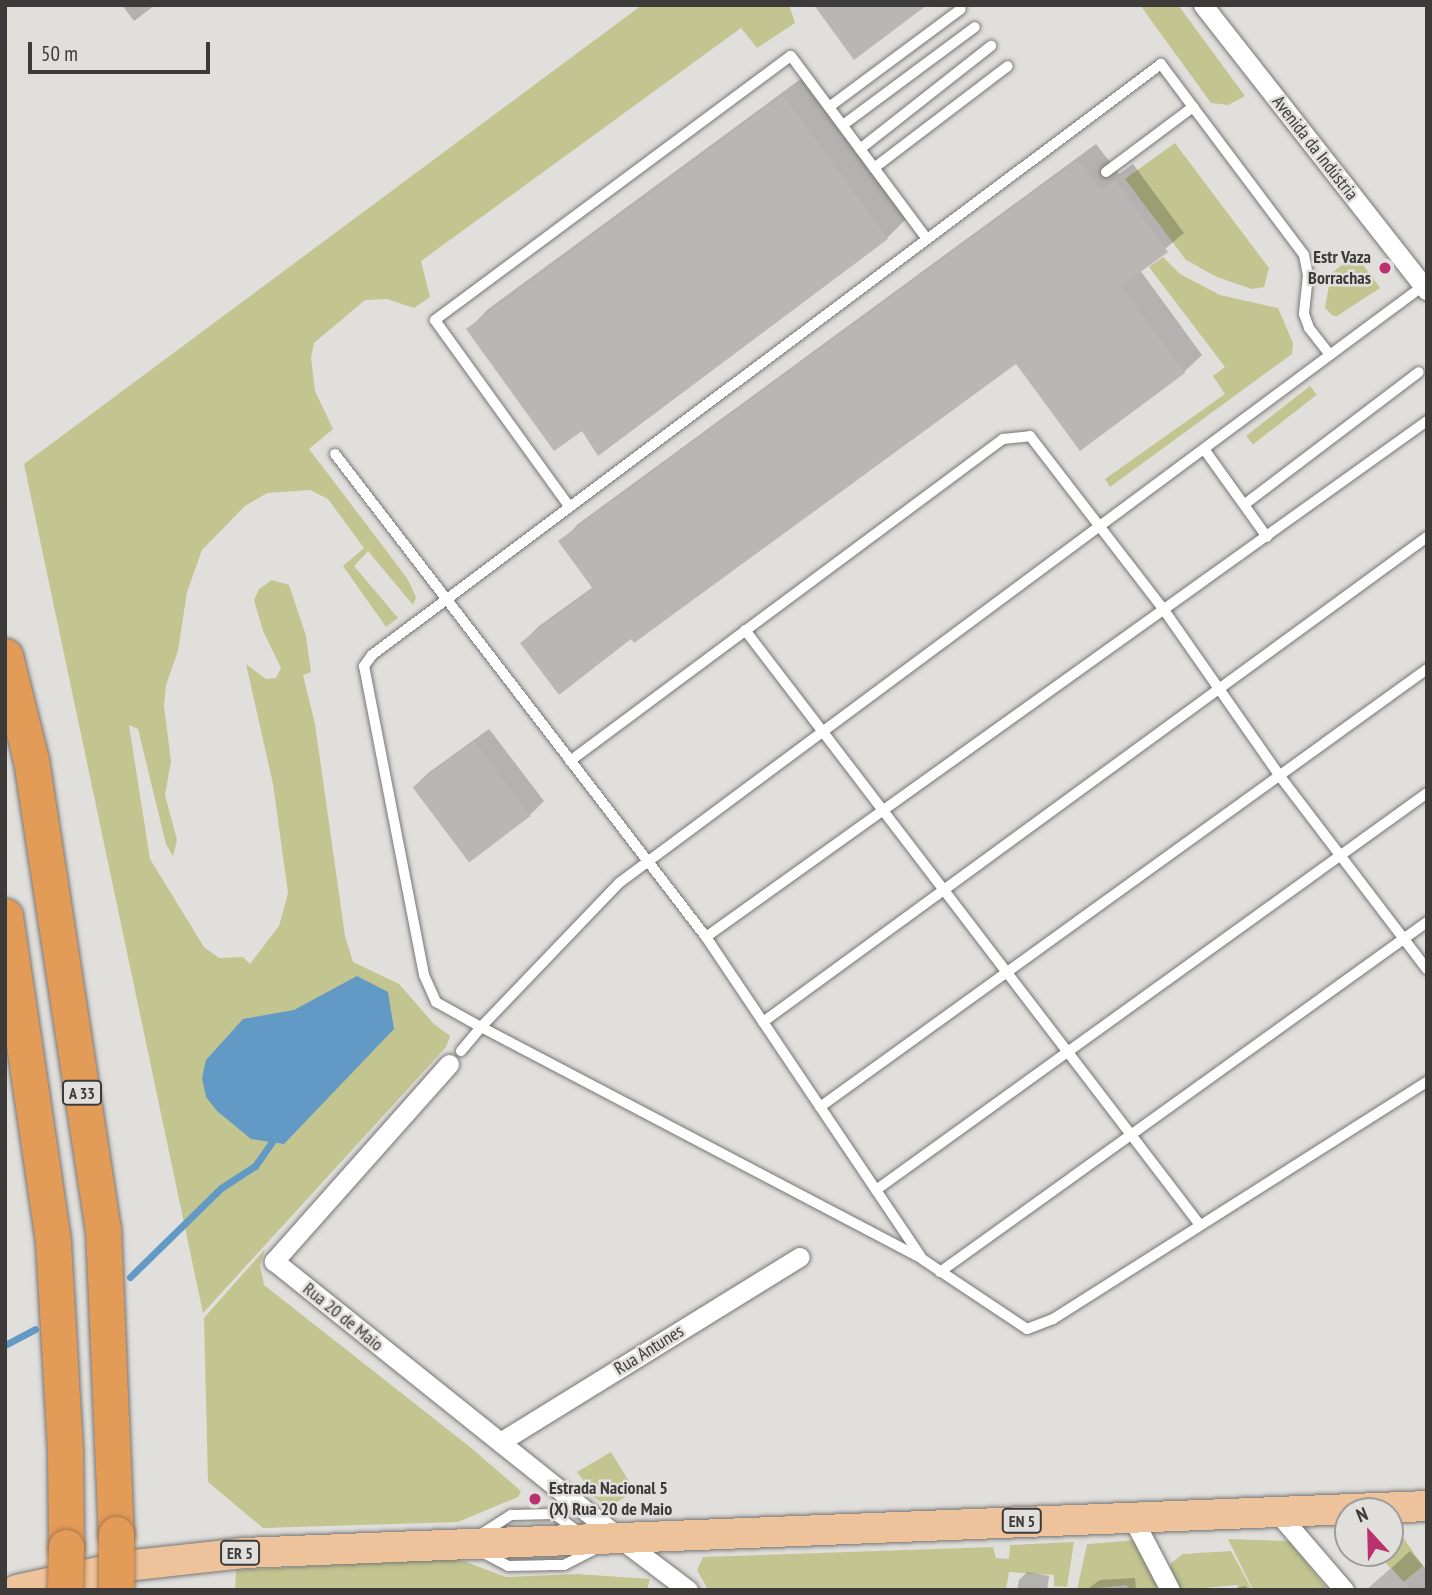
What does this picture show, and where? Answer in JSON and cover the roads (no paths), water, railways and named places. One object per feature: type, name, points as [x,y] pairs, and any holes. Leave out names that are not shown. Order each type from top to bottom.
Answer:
[{"type":"highway","name":"A 33","points":[[5,656],[31,760],[103,1228],[116,1589]]},
{"type":"highway","name":"A 33","points":[[5,916],[53,1242],[65,1453],[65,1590]]},
{"type":"main road","name":"EN 5","points":[[618,1538],[1427,1506]]},
{"type":"main road","name":"ER 5","points":[[18,1590],[79,1574],[171,1559],[243,1553],[618,1538]]},
{"type":"street","name":"Avenida da Indústria","points":[[1203,5],[1425,288]]},
{"type":"street","name":"Rua 20 de Maio","points":[[455,1058],[274,1261],[618,1538],[688,1590]]},
{"type":"street","name":"Rua Antunes","points":[[500,1442],[799,1257]]},
{"type":"street","points":[[1277,1512],[1345,1590]]},
{"type":"street","points":[[1132,1517],[1170,1590]]},
{"type":"lane","points":[[829,107],[961,9]]},
{"type":"lane","points":[[843,125],[975,27]]},
{"type":"lane","points":[[860,149],[991,46]]},
{"type":"lane","points":[[569,506],[435,320],[791,56],[927,239]]},
{"type":"lane","points":[[1330,355],[1309,328],[1304,314],[1308,275],[1304,255],[1161,64],[446,598],[372,655],[364,666],[424,975],[436,1002],[922,1259],[1027,1329],[1053,1319],[1427,1082]]},
{"type":"lane","points":[[874,168],[1008,66]]},
{"type":"lane","points":[[1105,172],[1193,107]]},
{"type":"lane","points":[[455,1058],[481,1027],[620,883],[1330,355],[1425,288]]},
{"type":"lane","points":[[1245,504],[1419,372]]},
{"type":"lane","points":[[706,937],[1427,421]]},
{"type":"lane","points":[[570,761],[1003,439],[1030,436],[1164,610],[1279,775],[1427,969]]},
{"type":"lane","points":[[1204,449],[1267,537]]},
{"type":"lane","points":[[335,454],[706,937],[922,1259]]},
{"type":"lane","points":[[763,1022],[1427,537]]},
{"type":"lane","points":[[745,630],[821,733],[1200,1225]]},
{"type":"lane","points":[[820,1107],[1427,669]]},
{"type":"lane","points":[[876,1190],[1427,793]]},
{"type":"lane","points":[[940,1272],[1427,922]]},
{"type":"lane","points":[[467,1543],[508,1566],[564,1565],[618,1538]]},
{"type":"water","points":[[357,976],[388,992],[394,1029],[284,1144],[251,1139],[217,1111],[206,1097],[202,1078],[206,1060],[243,1019],[294,1010]]},
{"type":"waterway","points":[[130,1277],[221,1188],[255,1166],[272,1142]]},
{"type":"waterway","points":[[5,1345],[35,1329]]},
{"type":"place","name":"Estr Vaza Borrachas","points":[[1385,268]]},
{"type":"place","name":"Estrada Nacional 5 (X) Rua 20 de Maio","points":[[535,1499]]}]
